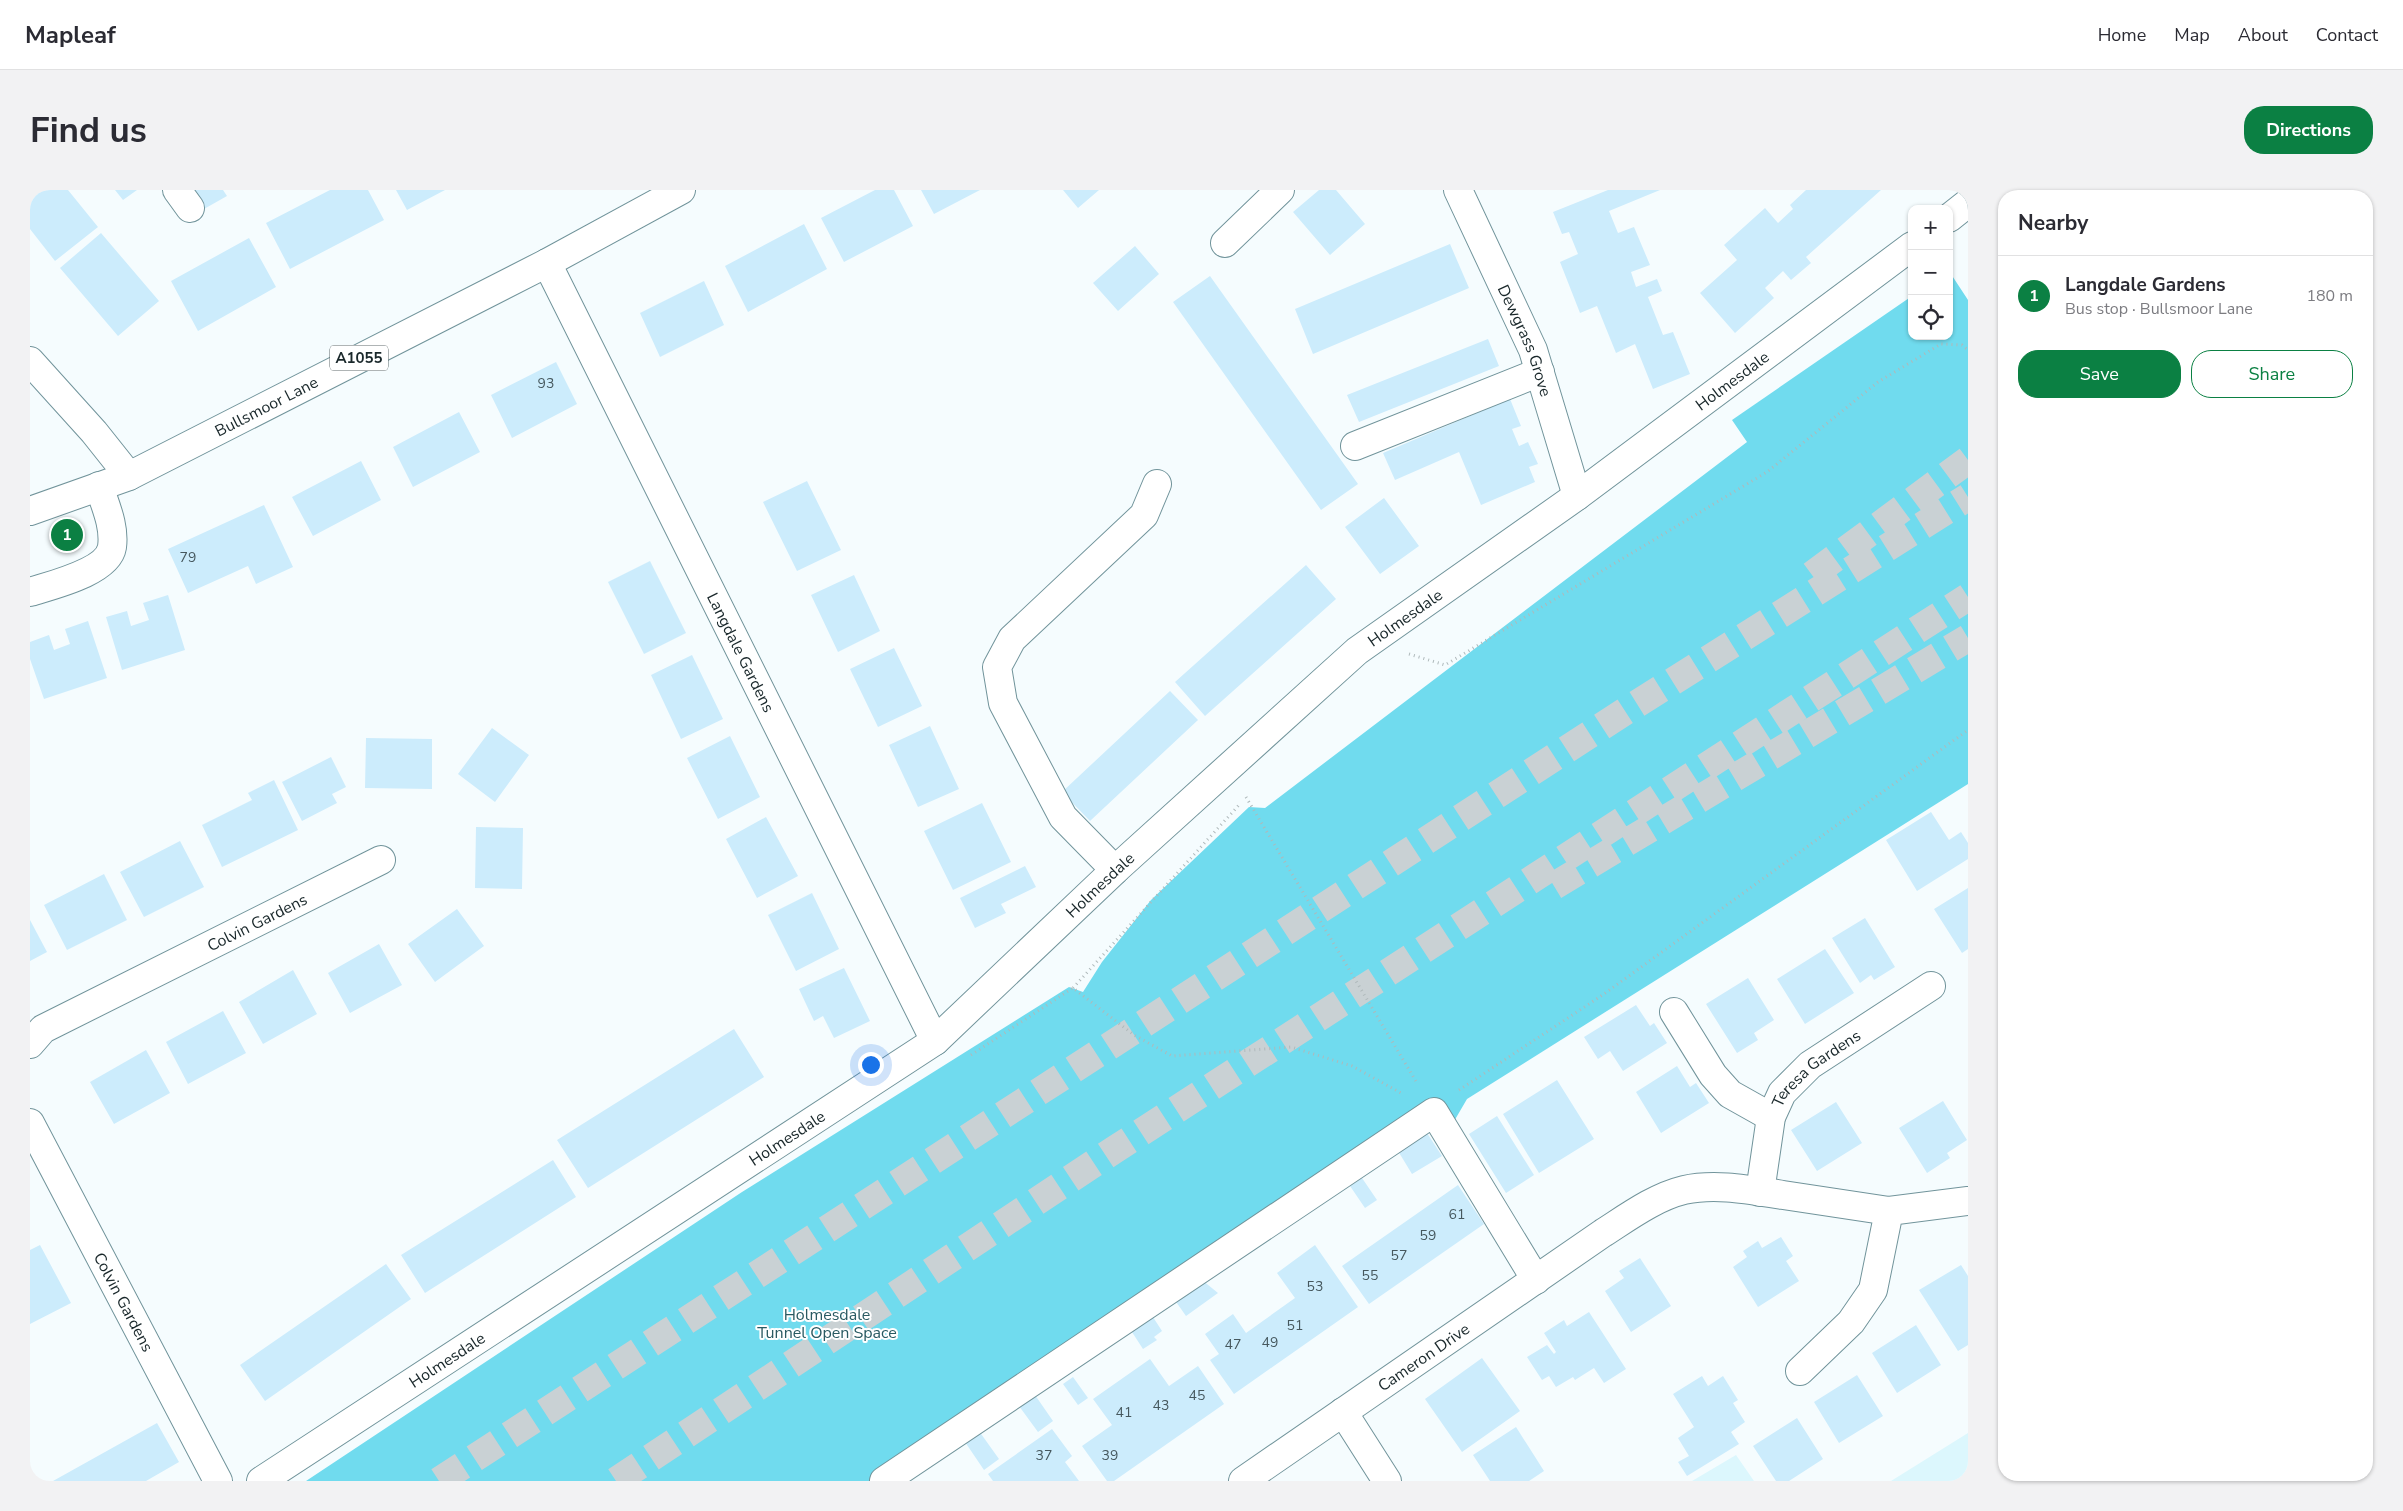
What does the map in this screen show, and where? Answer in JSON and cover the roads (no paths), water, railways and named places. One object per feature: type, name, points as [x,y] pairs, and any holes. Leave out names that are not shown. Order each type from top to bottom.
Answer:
[{"type":"street","name":"Bullsmoor Lane","points":[[30,511],[128,476],[547,263],[681,190]]},
{"type":"street","points":[[1225,243],[1280,190]]},
{"type":"street","name":"Dewgrass Grove","points":[[1458,190],[1534,350],[1577,496]]},
{"type":"street","name":"Holmesdale","points":[[261,1481],[935,1041],[1115,870],[1229,769],[1357,651],[1577,496],[1908,249]]},
{"type":"street","name":"Langdale Gardens","points":[[547,263],[935,1041]]},
{"type":"street","points":[[30,362],[94,432],[128,476]]},
{"type":"street","points":[[1355,446],[1540,372]]},
{"type":"street","points":[[1115,870],[1063,817],[1003,703],[997,667],[1012,639],[1144,515],[1157,484]]},
{"type":"street","points":[[30,592],[77,576],[105,561],[112,548],[111,524],[99,486]]},
{"type":"street","name":"Colvin Gardens","points":[[30,1044],[43,1029],[381,860]]},
{"type":"street","name":"Teresa Gardens","points":[[1760,1192],[1771,1117],[1782,1093],[1810,1065],[1931,986]]},
{"type":"street","points":[[1674,1012],[1713,1075],[1730,1094],[1771,1117]]},
{"type":"street","points":[[884,1481],[1434,1112],[1536,1280]]},
{"type":"street","name":"Colvin Gardens","points":[[30,1123],[218,1481]]},
{"type":"street","name":"Cameron Drive","points":[[1243,1481],[1638,1210],[1682,1190],[1706,1186],[1760,1192]]},
{"type":"street","points":[[1760,1192],[1889,1211],[1968,1201]]},
{"type":"street","points":[[1800,1371],[1851,1322],[1872,1290],[1889,1211]]},
{"type":"street","points":[[1343,1412],[1387,1481]]},
{"type":"tunnel","points":[[1812,575],[1968,460]]},
{"type":"tunnel","points":[[439,1481],[1635,705],[1968,497]]},
{"type":"tunnel","points":[[616,1481],[1114,1150],[1968,597]]},
{"type":"tunnel","points":[[1554,886],[1968,638]]},
{"type":"place","name":"Langdale Gardens","points":[[67,535]]},
{"type":"park label","name":"Holmesdale Tunnel Open Space","points":[[827,1323]]}]
